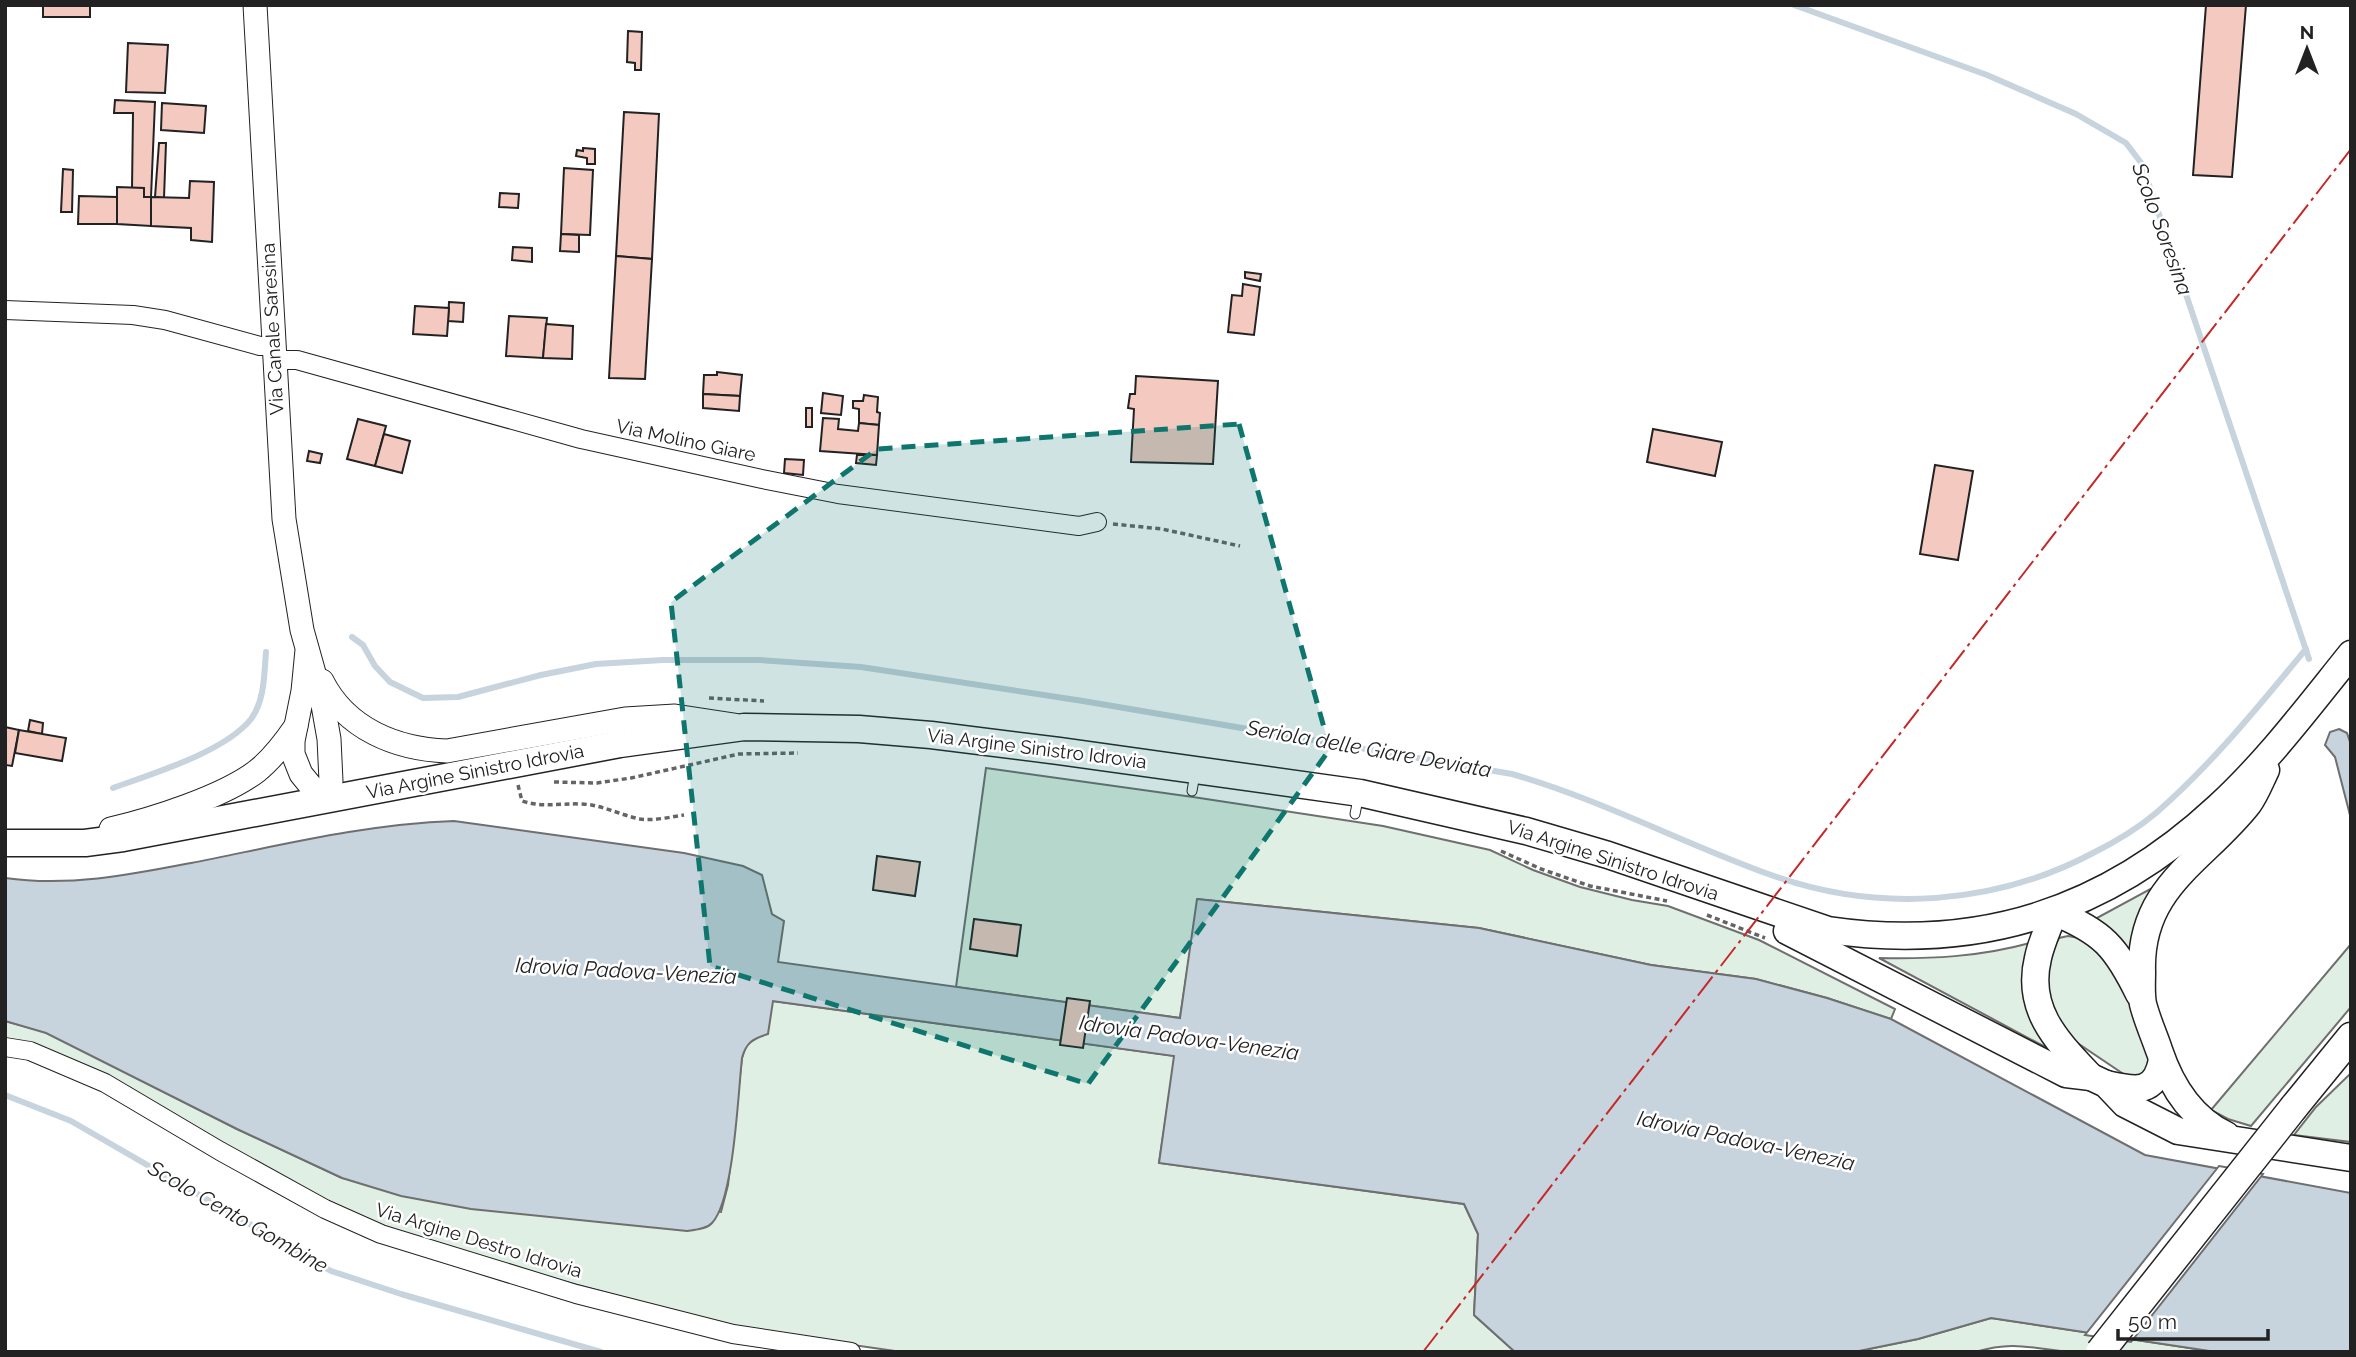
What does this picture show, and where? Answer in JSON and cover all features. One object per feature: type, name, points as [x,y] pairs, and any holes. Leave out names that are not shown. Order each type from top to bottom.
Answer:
[{"type":"main road","points":[[2351,654],[2279,743],[2218,807],[2151,863],[2102,891],[2054,912],[2038,958],[2038,1000],[2041,1013],[2053,1036],[2125,1104],[2160,1124],[2188,1133],[2351,1158]]},
{"type":"main road","name":"Via Argine Sinistro Idrovia","points":[[5,843],[85,843],[123,838],[620,744],[744,727],[859,729],[931,734],[1194,780],[1526,831],[1608,855],[1698,899],[1865,935],[1961,933],[2054,912]]},
{"type":"main road","points":[[2142,1002],[2141,958],[2146,933],[2158,901],[2177,876],[2250,802],[2279,743]]},
{"type":"main road","points":[[1698,899],[2066,1074],[2134,1090],[2142,1089],[2155,1079],[2162,1060]]},
{"type":"main road","points":[[2054,912],[2081,923],[2104,939],[2123,960],[2142,1002],[2162,1060],[2183,1100],[2199,1118],[2235,1139]]},
{"type":"main road","points":[[2100,1352],[2351,1038]]},
{"type":"street","name":"Via Canale Saresina","points":[[255,5],[284,519],[304,640],[323,705],[330,748],[331,780],[323,801],[301,775],[293,754],[303,691],[304,640]]},
{"type":"street","name":"Via Molino Giare","points":[[5,310],[133,315],[176,322],[260,346],[297,360],[581,439],[838,494],[1079,526],[1097,522]]},
{"type":"street","name":"Via Canale Saresina","points":[[304,640],[330,694],[355,722],[391,742],[417,749],[447,751],[625,719],[675,716],[744,727]]},
{"type":"street","name":"Via Canale Saresina","points":[[32,844],[86,836],[138,822],[216,793],[257,771],[274,755],[296,726]]},
{"type":"street","name":"Via Argine Destro Idrovia","points":[[5,1047],[30,1051],[105,1083],[301,1196],[381,1234],[576,1294],[733,1334],[851,1352]]},
{"type":"path","points":[[1097,522],[1162,529],[1240,546]]},
{"type":"path","points":[[701,698],[764,701]]},
{"type":"path","points":[[766,753],[804,753]]},
{"type":"path","points":[[518,786],[522,801],[539,807],[582,804],[607,808],[644,820],[684,815]]},
{"type":"path","points":[[1493,847],[1541,869],[1590,886],[1673,902]]},
{"type":"path","points":[[1698,899],[1770,940]]},
{"type":"highlighted area","points":[[1239,424],[1330,749],[1088,1084],[710,966],[671,602],[877,449]]},
{"type":"green space","points":[[986,768],[1383,826],[1490,850],[1533,870],[1580,887],[1668,906],[1759,940],[1895,1009],[1891,1019],[1756,979],[1651,965],[1479,928],[1198,899],[1180,1018],[956,987]]},
{"type":"green space","points":[[2154,887],[2132,956],[2095,919]]},
{"type":"green space","points":[[2068,936],[2082,939],[2094,946],[2121,984],[2144,1037],[2148,1053],[2150,1065],[2139,1077],[2128,1077],[2070,1038],[2049,1001],[2047,972],[2052,950],[2059,938]]},
{"type":"green space","points":[[2030,943],[2025,998],[2032,1020],[2047,1048],[1879,958],[1955,956]]},
{"type":"green space","points":[[2351,944],[2351,1007],[2251,1126],[2211,1110]]},
{"type":"green space","points":[[772,1001],[1175,1056],[1159,1163],[1464,1204],[1478,1234],[1474,1315],[1515,1352],[902,1352],[741,1329],[518,1269],[393,1231],[321,1203],[5,1041],[5,1021],[46,1032],[237,1129],[342,1178],[721,1212],[728,1185],[742,1058],[746,1045],[756,1038]]},
{"type":"green space","points":[[2351,1073],[2351,1142],[2294,1135],[2316,1107]]},
{"type":"green space","points":[[1991,1318],[2216,1352],[2089,1353],[2013,1346],[1975,1352],[1854,1352],[1918,1339]]},
{"type":"water","points":[[2339,729],[2347,733],[2351,745],[2351,819],[2335,757],[2325,745],[2330,732]]},
{"type":"water","name":"Idrovia Padova-Venezia","points":[[454,821],[684,853],[743,866],[762,875],[772,914],[784,921],[778,962],[1180,1018],[1197,899],[1479,928],[1651,965],[1756,979],[1827,998],[1891,1019],[2145,1155],[2351,1193],[2351,1352],[2216,1352],[1991,1318],[1918,1339],[1854,1352],[1515,1352],[1474,1315],[1478,1234],[1464,1204],[1159,1163],[1174,1056],[773,1001],[768,1034],[750,1042],[742,1058],[730,1170],[719,1211],[710,1225],[687,1231],[471,1209],[401,1196],[342,1178],[237,1129],[46,1033],[5,1021],[5,878],[52,881],[122,875],[355,831]]},
{"type":"pier","points":[[2219,1166],[2263,1174],[2131,1342],[2085,1335]]},
{"type":"building","points":[[43,5],[90,5],[90,17],[43,17]]},
{"type":"building","points":[[2206,5],[2246,5],[2232,177],[2193,175]]},
{"type":"building","points":[[628,31],[642,32],[641,70],[635,70],[635,63],[627,62]]},
{"type":"building","points":[[128,43],[168,45],[165,93],[126,92]]},
{"type":"building","points":[[115,100],[155,102],[151,197],[144,197],[144,188],[132,188],[133,113],[114,113]]},
{"type":"building","points":[[162,103],[206,106],[204,133],[161,130]]},
{"type":"building","points":[[624,112],[659,114],[652,259],[616,256]]},
{"type":"building","points":[[159,143],[166,143],[164,198],[155,197]]},
{"type":"building","points":[[583,148],[595,149],[595,164],[587,164],[587,158],[576,156],[577,150],[583,151]]},
{"type":"building","points":[[564,168],[593,170],[590,235],[561,234]]},
{"type":"building","points":[[63,169],[73,170],[72,212],[61,212]]},
{"type":"building","points":[[190,181],[214,182],[212,242],[191,240],[191,228],[151,226],[151,197],[189,198]]},
{"type":"building","points":[[117,187],[144,188],[144,197],[151,197],[151,226],[117,224]]},
{"type":"building","points":[[500,193],[519,194],[518,208],[499,207]]},
{"type":"building","points":[[79,196],[117,197],[117,224],[78,224]]},
{"type":"building","points":[[561,234],[579,235],[579,252],[560,251]]},
{"type":"building","points":[[513,247],[532,248],[532,262],[512,260]]},
{"type":"building","points":[[616,256],[652,259],[645,379],[609,378]]},
{"type":"building","points":[[1245,272],[1261,274],[1260,281],[1245,278]]},
{"type":"building","points":[[1243,284],[1260,287],[1254,335],[1228,332],[1232,295],[1242,296]]},
{"type":"building","points":[[449,302],[464,303],[463,322],[448,321]]},
{"type":"building","points":[[415,306],[449,308],[447,336],[413,334]]},
{"type":"building","points":[[509,316],[547,318],[543,358],[506,356]]},
{"type":"building","points":[[546,324],[573,326],[572,359],[543,358]]},
{"type":"building","points":[[717,372],[742,375],[740,396],[703,394],[704,375],[717,375]]},
{"type":"building","points":[[1136,376],[1218,381],[1213,464],[1131,462],[1134,409],[1128,408],[1130,394],[1135,394]]},
{"type":"building","points":[[823,393],[843,396],[841,415],[821,413]]},
{"type":"building","points":[[703,394],[740,396],[739,411],[703,408]]},
{"type":"building","points":[[864,395],[878,397],[879,425],[859,423],[859,409],[853,408],[853,401],[863,401]]},
{"type":"building","points":[[806,408],[812,408],[812,427],[806,427]]},
{"type":"building","points":[[823,418],[839,419],[838,429],[858,431],[859,423],[879,425],[877,455],[820,451]]},
{"type":"building","points":[[358,419],[386,426],[375,466],[347,459]]},
{"type":"building","points":[[1653,429],[1722,442],[1715,476],[1647,462]]},
{"type":"building","points":[[384,434],[410,441],[402,473],[375,466]]},
{"type":"building","points":[[309,451],[322,454],[320,463],[307,461]]},
{"type":"building","points":[[857,455],[877,455],[876,465],[856,463]]},
{"type":"building","points":[[785,459],[804,460],[803,475],[784,473]]},
{"type":"building","points":[[1935,465],[1973,471],[1958,560],[1920,554]]},
{"type":"building","points":[[30,720],[43,723],[42,734],[28,731]]},
{"type":"building","points":[[5,727],[19,730],[12,766],[5,765]]},
{"type":"building","points":[[19,730],[66,738],[62,761],[15,753]]},
{"type":"building","points":[[877,856],[920,862],[915,896],[873,890]]},
{"type":"building","points":[[974,919],[1021,925],[1017,956],[970,949]]},
{"type":"building","points":[[1067,998],[1090,1001],[1083,1048],[1060,1045]]},
{"type":"waterway","name":"Scolo Soresina","points":[[1794,5],[1987,75],[2076,114],[2126,143],[2142,164],[2309,659]]},
{"type":"waterway","name":"Seriola delle Giare Deviata","points":[[352,637],[363,645],[375,666],[390,682],[423,698],[458,697],[596,664],[663,660],[760,660],[861,667],[1083,701],[1512,774],[1579,797],[1774,876],[1814,888],[1895,899],[1977,893],[2017,884],[2093,853],[2126,835],[2156,813],[2196,775],[2306,649]]},
{"type":"waterway","name":"Seriola delle Giare Deviata","points":[[113,788],[187,761],[239,731],[251,719],[259,704],[266,652]]},
{"type":"waterway","name":"Scolo Cento Gombine","points":[[5,1095],[71,1121],[331,1271],[601,1352]]},
{"type":"power","points":[[1423,1352],[2351,149]]}]
